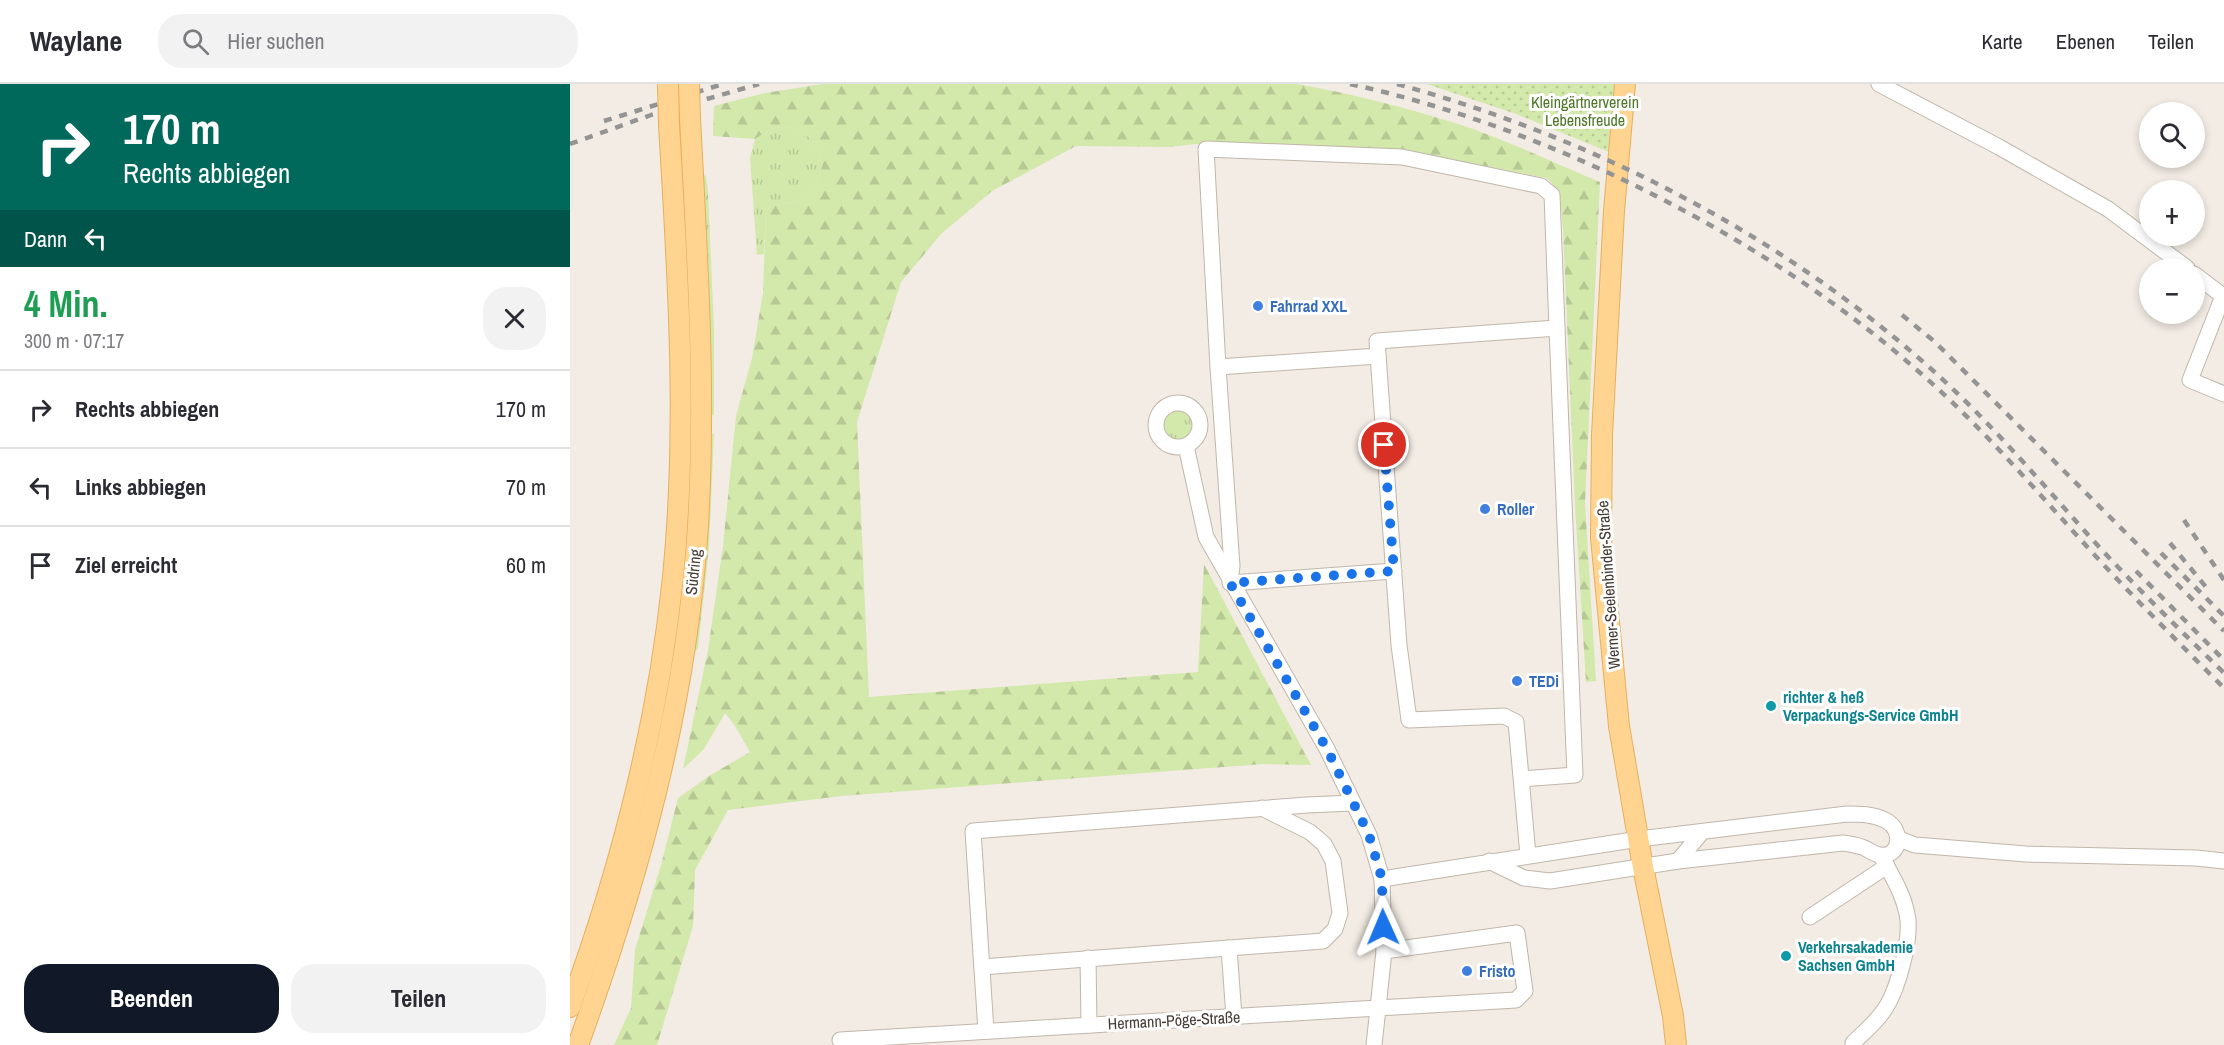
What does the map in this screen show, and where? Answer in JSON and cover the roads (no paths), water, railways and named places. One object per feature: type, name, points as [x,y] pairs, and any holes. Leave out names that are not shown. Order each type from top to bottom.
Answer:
[{"type":"main road","name":"Südring","points":[[570,1007],[594,936],[634,798],[650,733],[673,577],[681,393],[668,84]]},
{"type":"main road","name":"Südring","points":[[578,1045],[619,925],[661,777],[687,632],[699,497],[701,423],[699,307],[689,84]]},
{"type":"main road","name":"Werner-Seelenbinder-Straße","points":[[1625,84],[1614,211],[1602,435],[1602,538],[1619,726],[1643,867],[1673,1016],[1676,1045]]},
{"type":"street","points":[[1879,84],[1947,119],[2108,209],[2174,258]]},
{"type":"street","points":[[1230,583],[1233,566],[1218,367],[1206,149],[1402,157],[1541,186],[1552,195],[1575,775],[1522,779]]},
{"type":"street","points":[[2205,282],[2223,296],[2190,380],[2224,394]]},
{"type":"street","points":[[1528,855],[1516,722],[1504,716],[1409,720],[1399,645],[1377,341],[1557,328]]},
{"type":"street","points":[[1218,367],[1378,356]]},
{"type":"street","points":[[1186,446],[1206,537],[1230,583],[1327,749],[1369,835],[1382,879],[1384,951],[1374,1045]]},
{"type":"street","points":[[1230,583],[1394,571]]},
{"type":"street","points":[[987,1031],[973,831],[1353,803]]},
{"type":"street","points":[[982,967],[1323,940],[1335,929],[1340,913],[1333,861],[1324,844],[1311,832],[1269,808]]},
{"type":"street","points":[[1382,879],[1638,839],[1847,814],[1863,814],[1887,820],[1896,829],[1899,839],[1895,849],[1884,861],[1810,917]]},
{"type":"street","points":[[1678,861],[1702,832]]},
{"type":"street","points":[[1899,839],[1915,845],[2026,854],[2196,858],[2224,861]]},
{"type":"street","points":[[1489,861],[1524,878],[1550,881],[1678,861],[1844,843],[1863,847],[1884,861],[1903,901],[1908,922],[1904,959],[1898,982],[1883,1012],[1853,1043]]},
{"type":"street","name":"Hermann-Pöge-Straße","points":[[840,1040],[902,1040],[987,1031],[1516,1000],[1525,990],[1518,933],[1384,951]]},
{"type":"street","points":[[1229,948],[1234,1017]]},
{"type":"street","points":[[1088,958],[1089,1025]]},
{"type":"railway","points":[[604,121],[723,84]]},
{"type":"railway","points":[[570,144],[651,115],[759,84]]},
{"type":"railway","points":[[1350,84],[1425,103],[1500,128],[1576,158],[1651,193],[1793,276],[1858,322],[1943,393],[1990,440],[2132,595],[2224,688]]},
{"type":"railway","points":[[1397,84],[1539,131],[1608,160],[1740,229],[1803,269],[1921,360],[1969,404],[2115,564],[2224,673]]},
{"type":"railway","points":[[1902,315],[1935,342],[2224,631]]},
{"type":"railway","points":[[2184,520],[2224,580]]},
{"type":"railway","points":[[2170,543],[2210,592]]},
{"type":"railway","points":[[2161,553],[2224,616]]},
{"type":"railway","points":[[2136,571],[2224,660]]},
{"type":"place","name":"Fahrrad XXL","points":[[1258,306]]},
{"type":"place","name":"Roller","points":[[1485,509]]},
{"type":"place","name":"TEDi","points":[[1517,681]]},
{"type":"place","name":"richter & heß Verpackungs-Service GmbH","points":[[1771,706]]},
{"type":"place","name":"Verkehrsakademie Sachsen GmbH","points":[[1786,956]]},
{"type":"place","name":"Fristo","points":[[1467,971]]},
{"type":"park label","name":"Kleingärtnerverein Lebensfreude","points":[[1585,111]]}]
